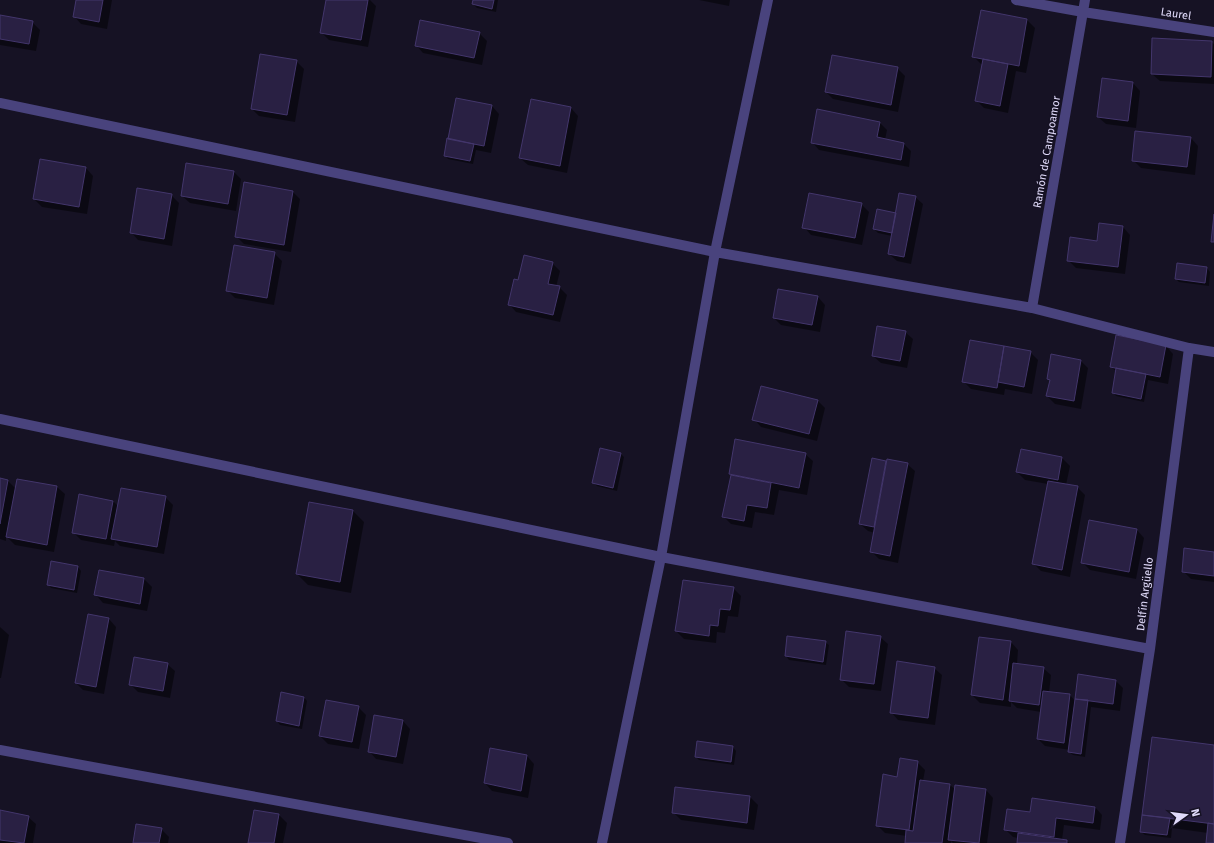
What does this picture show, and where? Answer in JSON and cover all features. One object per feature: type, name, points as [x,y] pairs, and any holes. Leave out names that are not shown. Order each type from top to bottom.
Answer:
[{"type":"street","points":[[602,843],[662,557],[715,252],[768,0]]},
{"type":"street","name":"Laurel","points":[[1016,0],[1214,32]]},
{"type":"street","name":"Ramón de Campoamor","points":[[1032,308],[1085,0]]},
{"type":"street","points":[[0,103],[715,252],[1032,308],[1189,348],[1214,352]]},
{"type":"street","name":"Delfín Argüello","points":[[1120,843],[1150,649],[1189,348]]},
{"type":"street","points":[[0,419],[662,557],[1150,649]]},
{"type":"street","points":[[0,750],[508,843]]},
{"type":"building","points":[[76,0],[103,0],[99,22],[73,17]]},
{"type":"building","points":[[326,0],[368,0],[361,40],[320,33]]},
{"type":"building","points":[[473,0],[494,0],[492,9],[472,4]]},
{"type":"building","points":[[981,10],[1027,19],[1019,66],[972,57]]},
{"type":"building","points":[[0,15],[33,21],[29,44],[0,39]]},
{"type":"building","points":[[420,20],[480,32],[474,58],[415,46]]},
{"type":"building","points":[[1152,38],[1212,41],[1211,77],[1151,74]]},
{"type":"building","points":[[260,54],[297,60],[287,115],[251,109]]},
{"type":"building","points":[[832,55],[898,67],[891,105],[825,92]]},
{"type":"building","points":[[983,59],[1008,64],[1000,106],[975,101]]},
{"type":"building","points":[[1102,78],[1133,82],[1128,121],[1097,117]]},
{"type":"building","points":[[456,98],[492,105],[484,146],[448,139]]},
{"type":"building","points":[[531,99],[571,107],[560,166],[519,158]]},
{"type":"building","points":[[817,109],[880,122],[877,137],[904,143],[901,160],[811,143]]},
{"type":"building","points":[[1135,131],[1191,137],[1187,167],[1132,161]]},
{"type":"building","points":[[447,138],[474,144],[470,161],[444,156]]},
{"type":"building","points":[[40,159],[86,167],[79,207],[33,199]]},
{"type":"building","points":[[186,163],[234,171],[228,204],[181,196]]},
{"type":"building","points":[[244,182],[293,191],[284,245],[235,237]]},
{"type":"building","points":[[137,188],[172,194],[164,239],[130,233]]},
{"type":"building","points":[[809,193],[862,203],[855,238],[802,228]]},
{"type":"building","points":[[899,193],[916,196],[904,257],[888,254]]},
{"type":"building","points":[[877,209],[896,213],[892,233],[873,229]]},
{"type":"building","points":[[1214,214],[1214,242],[1211,242]]},
{"type":"building","points":[[1099,223],[1123,226],[1118,267],[1067,261],[1070,237],[1097,241]]},
{"type":"building","points":[[234,245],[275,252],[267,298],[226,291]]},
{"type":"building","points":[[524,255],[553,262],[548,284],[560,286],[553,315],[508,305],[514,279],[518,280]]},
{"type":"building","points":[[1177,263],[1207,267],[1205,283],[1175,279]]},
{"type":"building","points":[[778,289],[818,296],[812,325],[773,318]]},
{"type":"building","points":[[877,326],[906,331],[900,361],[872,356]]},
{"type":"building","points":[[1116,335],[1166,345],[1160,377],[1110,367]]},
{"type":"building","points":[[970,340],[1004,346],[997,388],[962,382]]},
{"type":"building","points":[[1004,346],[1031,351],[1024,387],[998,382]]},
{"type":"building","points":[[1051,354],[1081,360],[1074,401],[1046,396],[1050,380],[1047,379]]},
{"type":"building","points":[[1116,368],[1146,374],[1141,399],[1112,393]]},
{"type":"building","points":[[761,386],[818,400],[809,434],[752,420]]},
{"type":"building","points":[[735,439],[806,453],[799,488],[729,474]]},
{"type":"building","points":[[600,448],[621,453],[613,488],[592,483]]},
{"type":"building","points":[[1021,449],[1062,457],[1058,480],[1016,472]]},
{"type":"building","points":[[872,458],[886,461],[874,527],[859,524]]},
{"type":"building","points":[[887,459],[908,463],[890,556],[870,552]]},
{"type":"building","points":[[731,475],[771,483],[767,508],[747,505],[744,521],[722,517]]},
{"type":"building","points":[[0,478],[8,480],[0,524]]},
{"type":"building","points":[[17,479],[57,486],[47,545],[6,537]]},
{"type":"building","points":[[1048,481],[1078,486],[1062,570],[1032,564]]},
{"type":"building","points":[[121,488],[166,496],[157,547],[111,539]]},
{"type":"building","points":[[79,494],[113,501],[106,539],[72,533]]},
{"type":"building","points":[[309,502],[353,510],[340,582],[296,574]]},
{"type":"building","points":[[1089,520],[1137,529],[1129,572],[1081,563]]},
{"type":"building","points":[[1184,548],[1214,552],[1214,576],[1182,572]]},
{"type":"building","points":[[51,561],[78,566],[74,590],[47,585]]},
{"type":"building","points":[[99,570],[144,578],[140,604],[94,595]]},
{"type":"building","points":[[683,580],[734,587],[730,610],[720,609],[718,626],[710,625],[709,636],[675,631]]},
{"type":"building","points":[[88,614],[109,618],[96,687],[75,683]]},
{"type":"building","points":[[846,631],[881,636],[874,684],[840,680]]},
{"type":"building","points":[[787,636],[826,641],[823,662],[785,656]]},
{"type":"building","points":[[979,637],[1011,641],[1003,700],[971,695]]},
{"type":"building","points":[[134,657],[168,663],[163,691],[129,685]]},
{"type":"building","points":[[897,661],[935,667],[928,718],[890,713]]},
{"type":"building","points":[[1013,663],[1044,667],[1039,705],[1009,701]]},
{"type":"building","points":[[1078,674],[1116,680],[1113,704],[1075,699]]},
{"type":"building","points":[[1043,691],[1070,694],[1064,743],[1037,739]]},
{"type":"building","points":[[281,692],[304,697],[299,726],[276,721]]},
{"type":"building","points":[[1075,699],[1088,700],[1081,754],[1068,752]]},
{"type":"building","points":[[326,700],[359,706],[352,742],[319,736]]},
{"type":"building","points":[[374,715],[403,720],[396,757],[368,752]]},
{"type":"building","points":[[1152,737],[1214,745],[1214,824],[1142,815]]},
{"type":"building","points":[[697,741],[733,746],[731,762],[695,757]]},
{"type":"building","points":[[490,748],[527,755],[521,791],[484,783]]},
{"type":"building","points":[[900,758],[918,761],[909,830],[876,826],[883,774],[897,777]]},
{"type":"building","points":[[920,780],[950,784],[942,843],[905,843],[906,830],[913,831]]},
{"type":"building","points":[[955,785],[986,789],[979,843],[948,840]]},
{"type":"building","points":[[675,787],[750,796],[747,823],[672,813]]},
{"type":"building","points":[[1032,798],[1095,807],[1093,823],[1056,818],[1054,837],[1004,830],[1007,809],[1030,812]]},
{"type":"building","points":[[0,810],[29,816],[24,843],[0,840]]},
{"type":"building","points":[[254,810],[279,814],[274,843],[248,843]]},
{"type":"building","points":[[1142,815],[1170,818],[1167,835],[1140,832]]},
{"type":"building","points":[[1208,823],[1214,824],[1214,843],[1206,843]]},
{"type":"building","points":[[136,824],[162,828],[159,843],[133,843]]},
{"type":"building","points":[[1018,833],[1067,840],[1067,843],[1017,843]]}]
